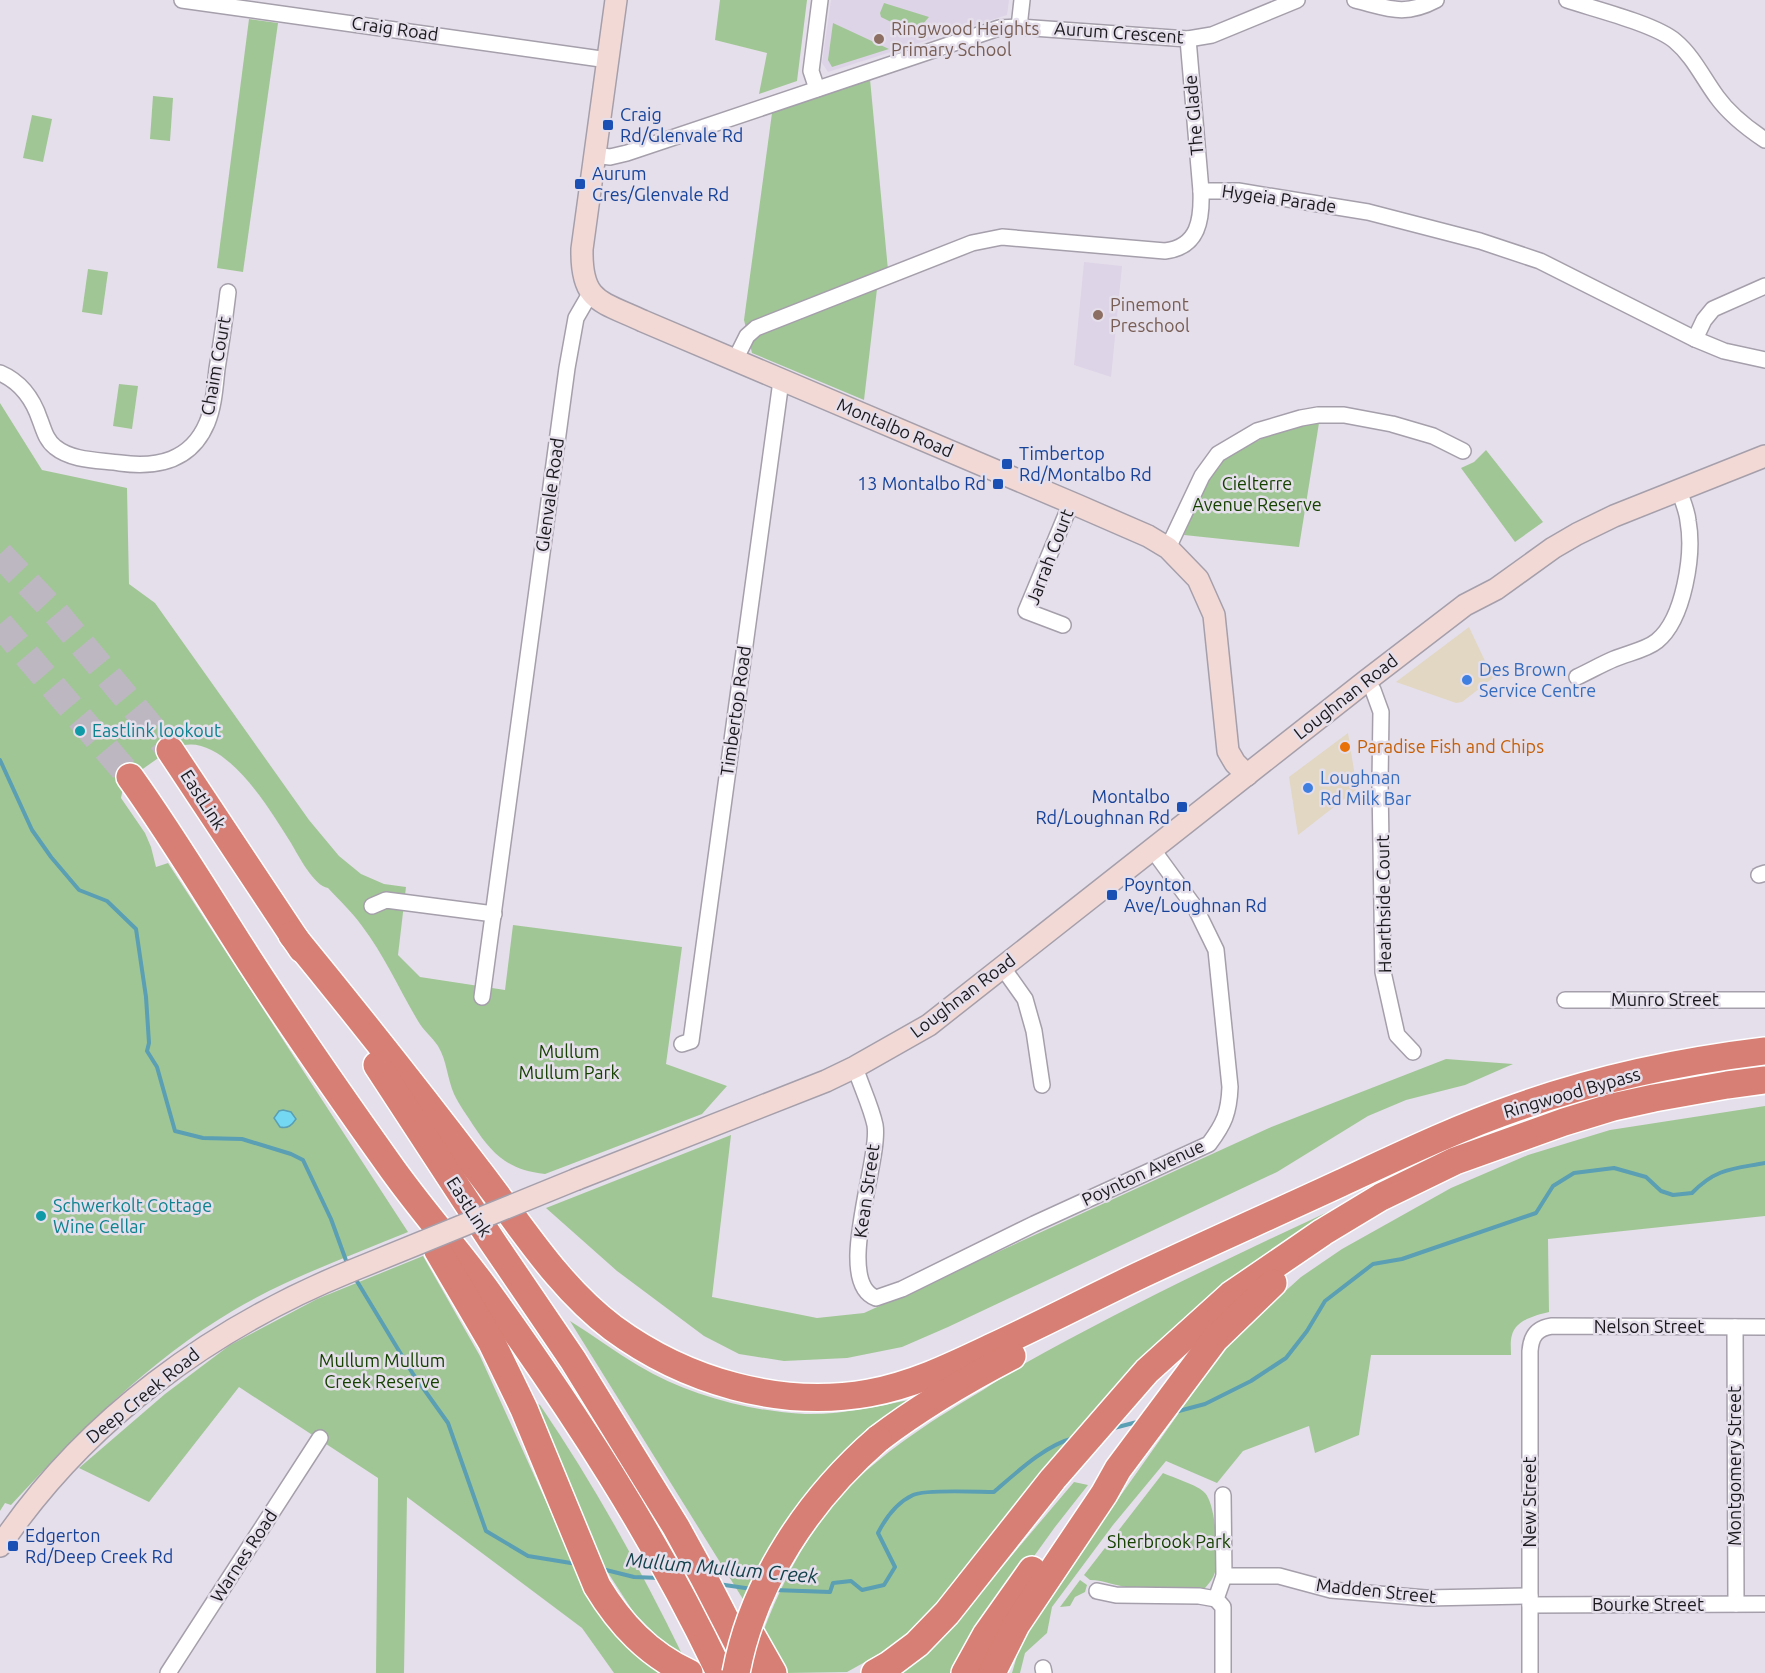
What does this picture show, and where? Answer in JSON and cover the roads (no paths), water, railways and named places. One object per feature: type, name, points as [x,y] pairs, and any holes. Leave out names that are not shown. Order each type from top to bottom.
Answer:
[{"type":"highway","name":"EastLink","points":[[170,750],[492,1241],[573,1360],[678,1528]]},
{"type":"highway","name":"EastLink","points":[[130,777],[162,821],[252,964],[390,1166],[483,1286],[591,1442],[681,1594],[720,1673]]},
{"type":"highway","points":[[292,935],[386,1050],[523,1231],[576,1296],[640,1348],[674,1366],[711,1380],[750,1390],[790,1396],[843,1395],[867,1393],[932,1375],[1386,1162]]},
{"type":"highway","name":"Ringwood Bypass","points":[[1386,1162],[1479,1121],[1563,1092],[1683,1063],[1765,1051]]},
{"type":"highway","name":"Ringwood Bypass","points":[[1519,1138],[1613,1107],[1704,1089],[1765,1080]]},
{"type":"highway","points":[[965,1673],[986,1635],[1031,1572],[1073,1518],[1118,1469],[1199,1360],[1237,1316],[1272,1284],[1327,1240],[1402,1195],[1519,1138]]},
{"type":"highway","points":[[875,1673],[917,1644],[947,1613],[1053,1479],[1146,1371],[1231,1295],[1323,1232],[1381,1197],[1455,1161],[1519,1138]]},
{"type":"highway","points":[[736,1673],[755,1611],[773,1569],[825,1492],[856,1458],[878,1439],[934,1401],[1008,1358],[1386,1162]]},
{"type":"highway","points":[[390,1166],[492,1343],[524,1409],[597,1586],[612,1611],[635,1636],[672,1665],[689,1673]]},
{"type":"highway","points":[[992,1673],[1016,1625],[1104,1494],[1118,1469]]},
{"type":"highway","points":[[678,1528],[753,1673]]},
{"type":"highway","points":[[678,1528],[726,1591],[774,1673]]},
{"type":"main road","points":[[591,292],[583,279],[582,249],[616,0]]},
{"type":"main road","name":"Montalbo Road","points":[[591,292],[612,307],[1071,502],[1148,536],[1168,548],[1198,579],[1214,615],[1228,751],[1247,776]]},
{"type":"main road","name":"Loughnan Road","points":[[1466,606],[1490,579],[1514,561],[1582,520],[1765,446]]},
{"type":"main road","name":"Loughnan Road","points":[[351,1271],[826,1081],[929,1025],[1366,681],[1466,606],[1496,589],[1553,548],[1577,534],[1614,516],[1765,456]]},
{"type":"main road","name":"Deep Creek Road","points":[[0,1546],[35,1499],[74,1454],[116,1414],[174,1367],[277,1304],[351,1271]]},
{"type":"street","name":"Craig Road","points":[[182,0],[608,60]]},
{"type":"street","points":[[818,89],[811,71],[819,0]]},
{"type":"street","points":[[1019,27],[1022,0]]},
{"type":"street","name":"Aurum Crescent","points":[[594,155],[614,156],[627,153],[999,28],[1019,27],[1188,39],[1212,35],[1297,0]]},
{"type":"street","points":[[1355,0],[1402,11],[1424,7],[1436,0]]},
{"type":"street","points":[[1567,0],[1647,27],[1674,40],[1735,118],[1765,140]]},
{"type":"street","name":"The Glade","points":[[1188,39],[1202,190]]},
{"type":"street","name":"Hygeia Parade","points":[[735,360],[747,336],[756,328],[962,247],[992,238],[1030,238],[1165,250],[1177,249],[1196,232],[1202,215],[1202,190],[1238,190],[1368,212],[1480,241],[1540,261],[1695,339],[1724,351],[1765,360]]},
{"type":"street","points":[[1695,339],[1704,320],[1713,309],[1765,286]]},
{"type":"street","name":"Chaim Court","points":[[0,373],[25,391],[34,405],[48,440],[65,454],[132,465],[161,464],[190,447],[207,423],[213,401],[228,292]]},
{"type":"street","name":"Glenvale Road","points":[[483,997],[567,368],[576,318],[591,292]]},
{"type":"street","name":"Timbertop Road","points":[[691,1044],[782,381]]},
{"type":"street","points":[[1168,548],[1202,476],[1218,454],[1257,431],[1300,418],[1344,415],[1433,435],[1462,451]]},
{"type":"street","points":[[1577,677],[1611,660],[1654,643],[1665,634],[1670,626],[1680,602],[1688,563],[1689,522],[1679,490]]},
{"type":"street","name":"Jarrah Court","points":[[1063,625],[1026,610],[1071,502]]},
{"type":"street","name":"Hearthside Court","points":[[1366,681],[1373,690],[1381,712],[1383,972],[1397,1035],[1413,1052]]},
{"type":"street","name":"Poynton Avenue","points":[[888,1295],[1034,1224],[1209,1144],[1223,1125],[1229,1107],[1230,1087],[1216,950],[1196,909],[1153,850]]},
{"type":"street","points":[[372,906],[386,900],[494,914]]},
{"type":"street","points":[[1003,968],[1026,999],[1034,1031],[1042,1085]]},
{"type":"street","name":"Munro Street","points":[[1565,1000],[1765,1000]]},
{"type":"street","name":"Kean Street","points":[[855,1067],[875,1126],[857,1267],[859,1277],[869,1295],[876,1298],[888,1295]]},
{"type":"street","name":"Nelson Street","points":[[1535,1333],[1552,1326],[1765,1327]]},
{"type":"street","name":"Montgomery Street","points":[[1735,1327],[1736,1604]]},
{"type":"street","name":"New Street","points":[[1530,1673],[1530,1351],[1531,1340],[1535,1333]]},
{"type":"street","name":"Warnes Road","points":[[168,1673],[320,1438]]},
{"type":"street","points":[[1216,1599],[1224,1576],[1223,1495]]},
{"type":"street","name":"Madden Street","points":[[1224,1576],[1279,1576],[1331,1590],[1426,1598],[1530,1600]]},
{"type":"street","points":[[1097,1591],[1116,1595],[1199,1596],[1216,1599],[1223,1606],[1223,1673]]},
{"type":"street","name":"Bourke Street","points":[[1530,1600],[1765,1604]]},
{"type":"water","points":[[279,1111],[291,1112],[296,1119],[288,1127],[280,1127],[274,1118]]},
{"type":"waterway","name":"Mullum Mullum Creek","points":[[0,760],[32,830],[51,857],[79,890],[107,901],[136,929],[146,997],[149,1043],[147,1051],[157,1067],[175,1131],[203,1138],[242,1139],[303,1160],[331,1219],[348,1266]]},
{"type":"waterway","name":"Mullum Mullum Creek","points":[[1175,1412],[1205,1404],[1251,1381],[1286,1358],[1307,1331],[1325,1301],[1373,1264],[1402,1259],[1536,1213],[1553,1186],[1574,1173],[1614,1168],[1646,1177],[1661,1191],[1673,1195],[1692,1193],[1717,1174],[1765,1163]]},
{"type":"waterway","name":"Mullum Mullum Creek","points":[[355,1278],[413,1374],[448,1423],[486,1531],[528,1556],[577,1564]]},
{"type":"waterway","name":"Mullum Mullum Creek","points":[[1114,1428],[1141,1421]]},
{"type":"waterway","name":"Mullum Mullum Creek","points":[[774,1590],[830,1592],[833,1583],[851,1581],[862,1590],[884,1585],[895,1567],[878,1533],[888,1516],[901,1502],[913,1495],[928,1492],[994,1492],[1042,1453],[1074,1438]]},
{"type":"waterway","name":"Mullum Mullum Creek","points":[[602,1569],[634,1577],[660,1578]]},
{"type":"waterway","name":"Mullum Mullum Creek","points":[[718,1584],[752,1589]]},
{"type":"tunnel","points":[[0,554],[56,613],[170,750]]},
{"type":"tunnel","points":[[0,624],[130,777]]},
{"type":"place","name":"Ringwood Heights Primary School","points":[[879,39]]},
{"type":"place","name":"Craig Rd/Glenvale Rd","points":[[608,125]]},
{"type":"place","name":"Aurum Cres/Glenvale Rd","points":[[580,184]]},
{"type":"place","name":"Pinemont Preschool","points":[[1098,315]]},
{"type":"place","name":"Timbertop Rd/Montalbo Rd","points":[[1007,464]]},
{"type":"place","name":"13 Montalbo Rd","points":[[998,484]]},
{"type":"place","name":"Des Brown Service Centre","points":[[1467,680]]},
{"type":"place","name":"Eastlink lookout","points":[[80,731]]},
{"type":"place","name":"Paradise Fish and Chips","points":[[1345,747]]},
{"type":"place","name":"Loughnan Rd Milk Bar","points":[[1308,788]]},
{"type":"place","name":"Montalbo Rd/Loughnan Rd","points":[[1182,807]]},
{"type":"place","name":"Poynton Ave/Loughnan Rd","points":[[1112,895]]},
{"type":"place","name":"Schwerkolt Cottage Wine Cellar","points":[[41,1216]]},
{"type":"place","name":"Edgerton Rd/Deep Creek Rd","points":[[13,1546]]},
{"type":"park label","name":"Cielterre Avenue Reserve","points":[[1257,494]]},
{"type":"park label","name":"Mullum Mullum Park","points":[[569,1062]]},
{"type":"park label","name":"Mullum Mullum Creek Reserve","points":[[382,1371]]},
{"type":"park label","name":"Sherbrook Park","points":[[1169,1542]]}]
